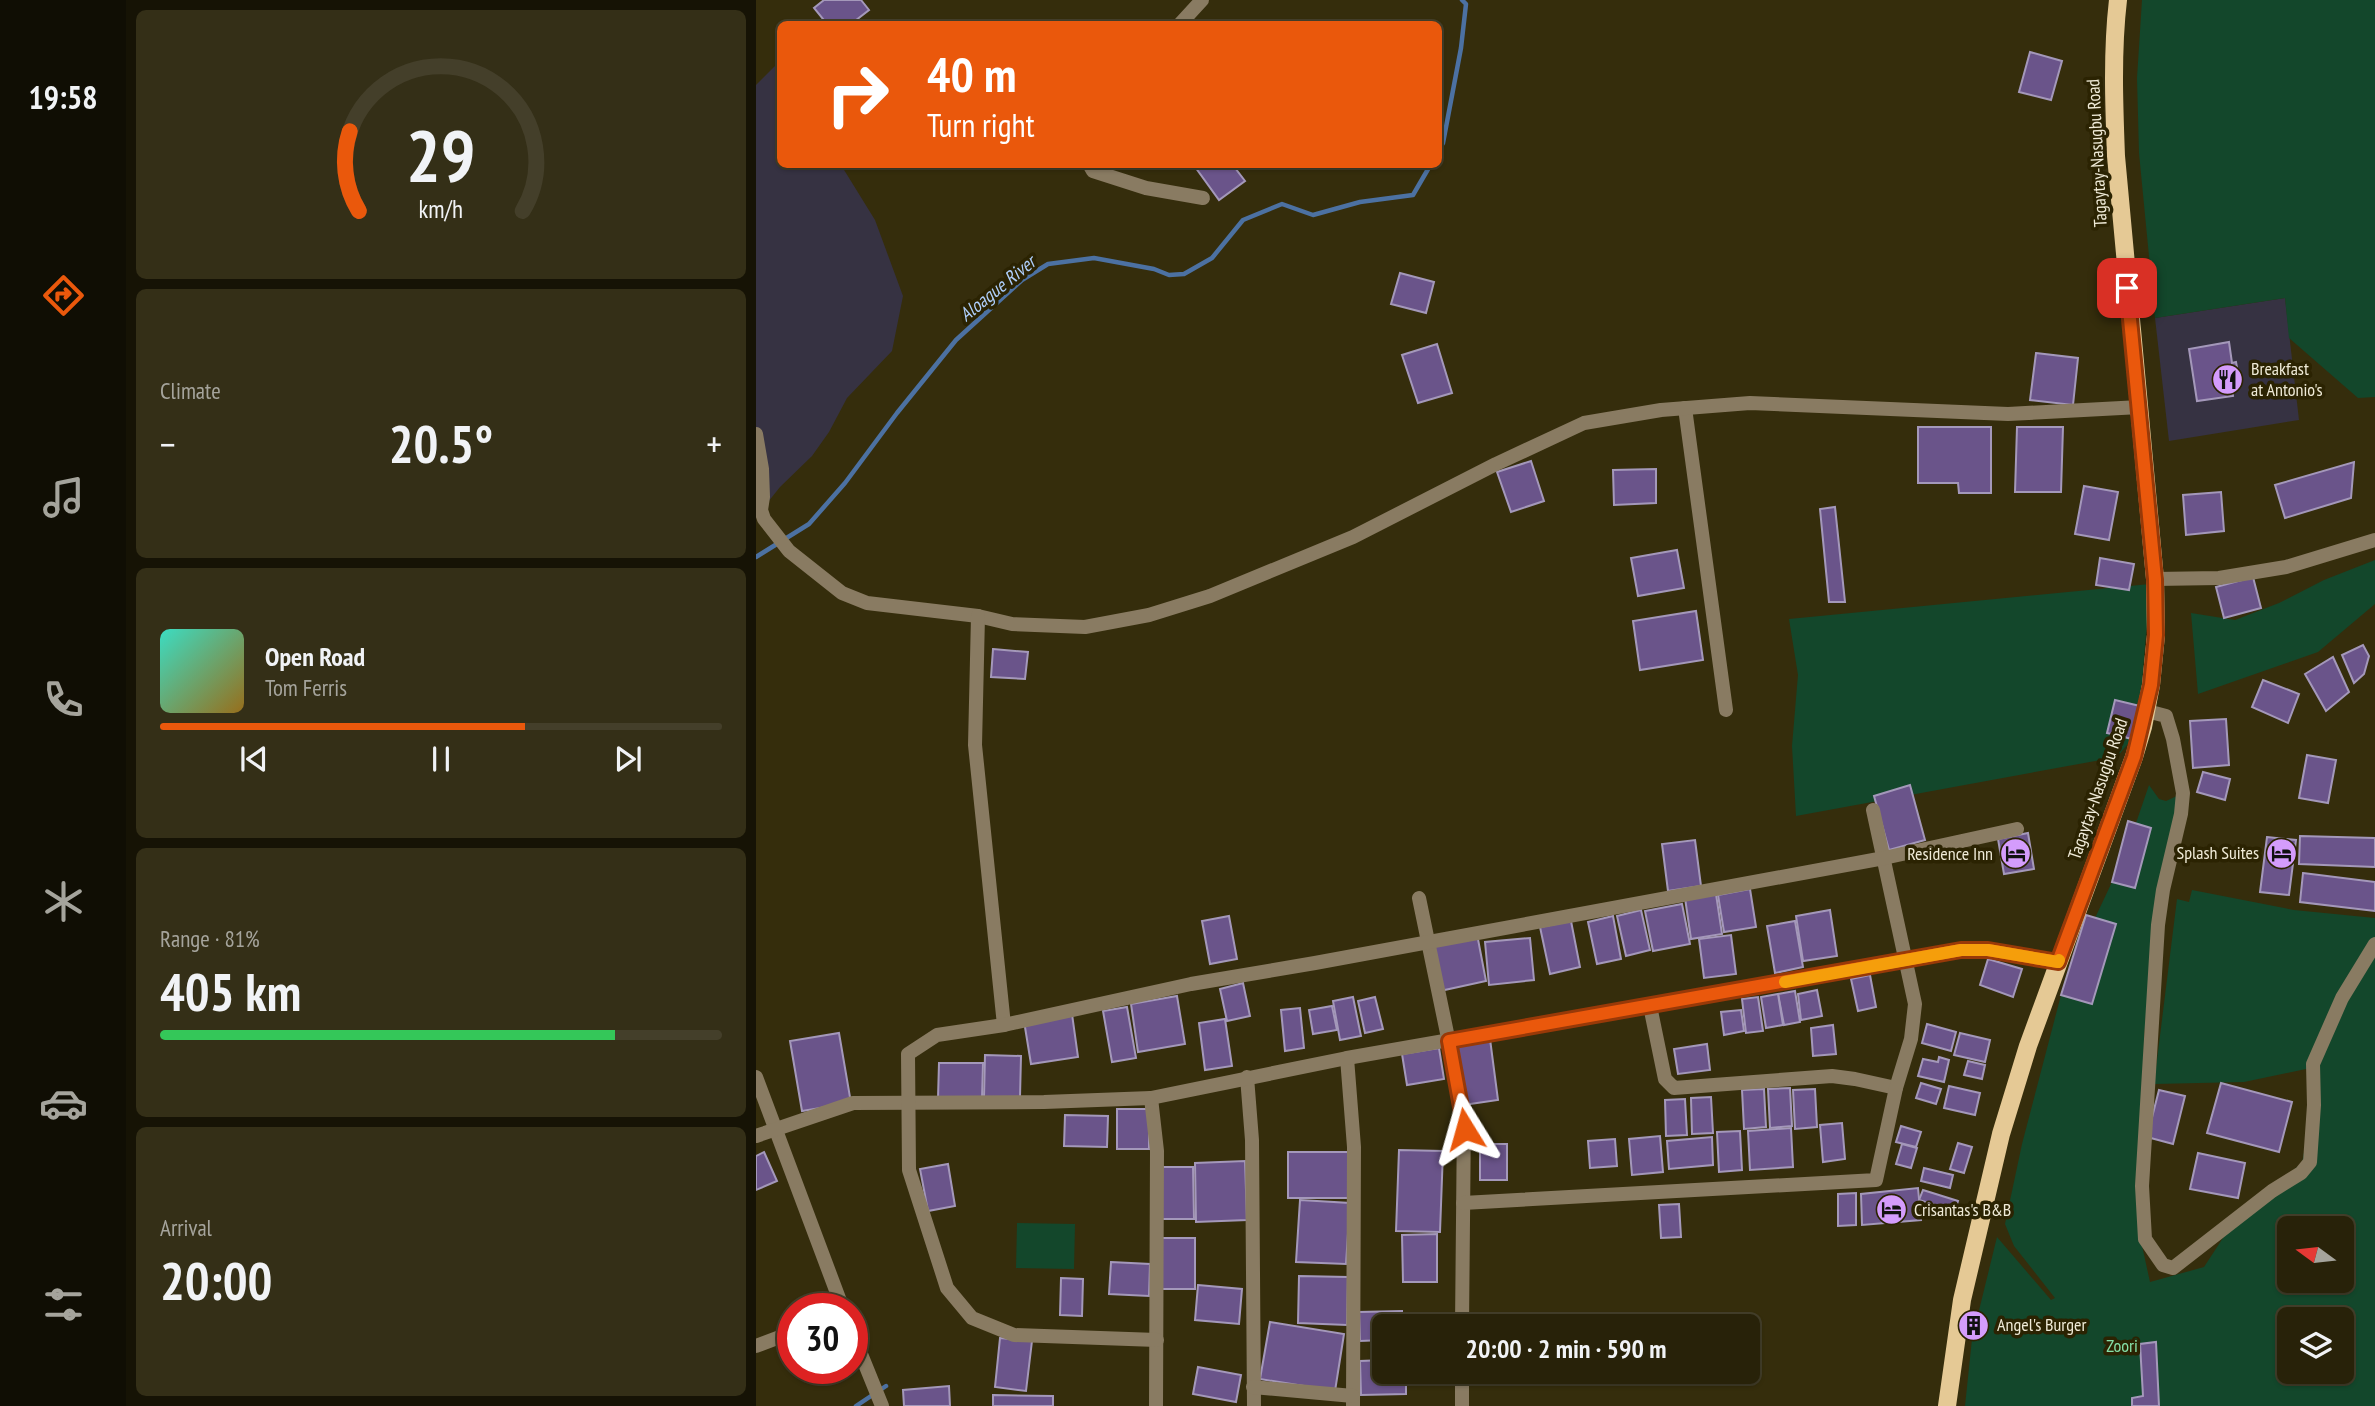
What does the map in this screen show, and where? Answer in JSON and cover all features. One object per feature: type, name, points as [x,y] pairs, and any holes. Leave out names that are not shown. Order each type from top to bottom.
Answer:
[{"type":"main road","name":"Tagaytay-Nasugbu Road","points":[[1947,1406],[1962,1300],[1994,1160],[2028,1046],[2134,757],[2147,711],[2156,635],[2155,579],[2116,156],[2115,65],[2118,0]]},
{"type":"street","points":[[1183,21],[1202,0]]},
{"type":"street","points":[[1091,168],[1146,188],[1203,198]]},
{"type":"street","points":[[756,434],[762,468],[764,497],[761,510],[764,519],[789,551],[842,593],[867,603],[978,616],[1012,624],[1085,627],[1149,615],[1210,596],[1353,537],[1496,464],[1584,423],[1661,410],[1750,403],[2008,414],[2140,407]]},
{"type":"street","points":[[1685,408],[1726,710]]},
{"type":"street","points":[[2155,579],[2219,578],[2287,568],[2375,540]]},
{"type":"street","points":[[978,616],[975,745],[1004,1025]]},
{"type":"street","points":[[2147,711],[2166,716],[2183,793],[2158,925],[2142,1186],[2145,1239],[2163,1265],[2173,1268],[2272,1191],[2301,1173],[2310,1162],[2314,1105],[2313,1064],[2342,998],[2375,944]]},
{"type":"street","points":[[1463,1203],[1875,1180],[1914,1023],[1915,1004],[1873,810]]},
{"type":"street","points":[[1157,1340],[1014,1335],[972,1318],[947,1287],[909,1170],[908,1054],[937,1035],[1004,1025],[1191,984],[1884,858],[2017,830]]},
{"type":"street","points":[[1419,898],[1464,1115],[1462,1314]]},
{"type":"street","points":[[756,1136],[853,1103],[1044,1102],[1151,1098],[1347,1058],[1906,962],[1961,950],[1988,950],[2058,962]]},
{"type":"street","points":[[1650,1006],[1665,1079],[1674,1088],[1832,1076],[1896,1088]]},
{"type":"street","points":[[1253,1387],[1353,1401],[1354,1147],[1347,1058]]},
{"type":"street","points":[[756,1077],[837,1293]]},
{"type":"street","points":[[1247,1077],[1254,1220],[1254,1406]]},
{"type":"street","points":[[1151,1098],[1157,1151],[1156,1406]]},
{"type":"street","points":[[756,1346],[777,1338]]},
{"type":"street","points":[[868,1371],[882,1406]]},
{"type":"street","points":[[1462,1384],[1462,1406]]},
{"type":"shaded area","points":[[777,64],[777,168],[843,168],[875,220],[903,296],[892,351],[847,398],[829,432],[812,456],[780,487],[756,517],[756,85]]},
{"type":"shaded area","name":"Breakfast at Antonio's","points":[[2285,298],[2299,420],[2169,441],[2155,318]]},
{"type":"green space","points":[[2142,0],[2375,0],[2375,397],[2358,398],[2289,338],[2285,298],[2155,318],[2139,153],[2137,78]]},
{"type":"green space","points":[[2375,560],[2375,604],[2318,652],[2198,694],[2191,613],[2235,620]]},
{"type":"green space","points":[[2150,584],[2140,706],[2115,700],[2107,732],[2132,739],[2117,757],[1796,816],[1792,746],[1798,675],[1789,619]]},
{"type":"green space","name":"Zoori","points":[[2149,785],[2159,799],[2166,801],[2179,795],[2154,919],[2144,1039],[2141,1241],[2150,1282],[2204,1267],[2238,1215],[2302,1163],[2320,1066],[2244,1082],[2154,1084],[2177,899],[2189,902],[2192,890],[2294,910],[2375,918],[2375,1406],[1965,1406],[1972,1339],[1997,1237],[2051,1300],[2055,1298],[2014,1246],[2005,1224],[2022,1144],[2061,995],[2092,1004],[2116,925],[2095,918],[2112,882],[2135,888],[2151,828],[2136,823]]},
{"type":"green space","points":[[1017,1223],[1075,1224],[1074,1269],[1016,1268]]},
{"type":"building","points":[[824,0],[861,0],[869,10],[855,21],[825,21],[814,8]]},
{"type":"building","points":[[2030,52],[2062,61],[2051,100],[2019,92]]},
{"type":"building","points":[[1196,168],[1235,168],[1245,181],[1219,200]]},
{"type":"building","points":[[1400,273],[1434,282],[1426,313],[1391,304]]},
{"type":"building","points":[[2229,342],[2232,363],[2236,362],[2239,379],[2231,380],[2233,396],[2197,401],[2189,349]]},
{"type":"building","points":[[1437,344],[1452,393],[1418,403],[1402,355]]},
{"type":"building","points":[[2036,353],[2078,358],[2073,405],[2030,400]]},
{"type":"building","points":[[1918,427],[1991,427],[1991,493],[1959,493],[1958,483],[1918,483]]},
{"type":"building","points":[[2017,427],[2063,427],[2061,492],[2015,492]]},
{"type":"building","points":[[1531,461],[1544,501],[1511,512],[1497,472]]},
{"type":"building","points":[[2354,462],[2351,498],[2285,518],[2275,485]]},
{"type":"building","points":[[1656,469],[1656,503],[1614,505],[1613,470]]},
{"type":"building","points":[[2084,486],[2118,492],[2109,540],[2075,534]]},
{"type":"building","points":[[2221,492],[2224,531],[2186,535],[2183,495]]},
{"type":"building","points":[[1835,507],[1845,602],[1829,602],[1820,509]]},
{"type":"building","points":[[1677,550],[1684,588],[1638,596],[1631,558]]},
{"type":"building","points":[[2100,558],[2134,564],[2129,590],[2096,585]]},
{"type":"building","points":[[2253,577],[2261,608],[2224,618],[2216,587]]},
{"type":"building","points":[[1696,611],[1703,660],[1640,670],[1633,621]]},
{"type":"building","points":[[2363,645],[2369,656],[2364,674],[2354,683],[2342,655]]},
{"type":"building","points":[[993,649],[1028,652],[1025,679],[991,677]]},
{"type":"building","points":[[2333,657],[2349,692],[2326,711],[2305,674]]},
{"type":"building","points":[[2263,680],[2299,694],[2288,723],[2252,707]]},
{"type":"building","points":[[2115,700],[2140,706],[2132,739],[2107,733]]},
{"type":"building","points":[[2226,719],[2229,765],[2193,768],[2190,721]]},
{"type":"building","points":[[2307,755],[2336,760],[2328,803],[2299,798]]},
{"type":"building","points":[[2203,772],[2230,779],[2225,800],[2197,792]]},
{"type":"building","points":[[1910,785],[1925,840],[1889,850],[1874,796]]},
{"type":"building","points":[[2128,821],[2151,828],[2135,888],[2112,882]]},
{"type":"building","name":"Residence Inn","points":[[2028,833],[2034,869],[2004,874],[1998,839]]},
{"type":"building","points":[[2300,836],[2375,838],[2375,867],[2299,864]]},
{"type":"building","points":[[2267,837],[2296,840],[2289,895],[2260,892]]},
{"type":"building","points":[[1695,840],[1701,886],[1668,891],[1662,844]]},
{"type":"building","points":[[2303,873],[2375,882],[2375,911],[2300,902]]},
{"type":"building","points":[[1750,889],[1756,927],[1724,932],[1718,895]]},
{"type":"building","points":[[1716,894],[1722,934],[1691,939],[1685,898]]},
{"type":"building","points":[[1682,904],[1690,944],[1653,951],[1645,911]]},
{"type":"building","points":[[1641,910],[1650,950],[1626,956],[1617,916]]},
{"type":"building","points":[[1830,910],[1837,956],[1803,961],[1796,916]]},
{"type":"building","points":[[2086,915],[2116,924],[2092,1004],[2061,995]]},
{"type":"building","points":[[1229,916],[1237,959],[1210,964],[1202,921]]},
{"type":"building","points":[[1613,916],[1621,959],[1597,964],[1588,922]]},
{"type":"building","points":[[1571,921],[1580,967],[1550,974],[1540,927]]},
{"type":"building","points":[[1795,921],[1803,967],[1775,973],[1767,926]]},
{"type":"building","points":[[1477,934],[1486,981],[1440,991],[1430,944]]},
{"type":"building","points":[[1731,935],[1736,974],[1704,978],[1699,939]]},
{"type":"building","points":[[1530,938],[1534,980],[1489,985],[1485,942]]},
{"type":"building","points":[[1988,959],[2022,969],[2013,997],[1980,985]]},
{"type":"building","points":[[1870,975],[1876,1007],[1858,1011],[1851,979]]},
{"type":"building","points":[[1243,983],[1250,1016],[1227,1021],[1220,989]]},
{"type":"building","points":[[1817,990],[1822,1016],[1801,1020],[1798,994]]},
{"type":"building","points":[[1795,991],[1800,1022],[1784,1025],[1778,994]]},
{"type":"building","points":[[1778,994],[1783,1025],[1766,1028],[1761,997]]},
{"type":"building","points":[[1177,996],[1185,1044],[1138,1052],[1131,1004]]},
{"type":"building","points":[[1353,997],[1361,1036],[1340,1040],[1333,1001]]},
{"type":"building","points":[[1375,997],[1383,1029],[1365,1033],[1358,1001]]},
{"type":"building","points":[[1758,997],[1763,1031],[1746,1033],[1742,999]]},
{"type":"building","points":[[1332,1006],[1337,1030],[1313,1034],[1309,1010]]},
{"type":"building","points":[[1127,1007],[1136,1058],[1112,1062],[1103,1011]]},
{"type":"building","points":[[1300,1008],[1304,1048],[1285,1051],[1281,1010]]},
{"type":"building","points":[[1741,1010],[1744,1031],[1724,1035],[1721,1012]]},
{"type":"building","points":[[1072,1014],[1078,1057],[1031,1064],[1024,1021]]},
{"type":"building","points":[[1225,1019],[1232,1066],[1205,1070],[1199,1023]]},
{"type":"building","points":[[1927,1024],[1956,1032],[1951,1051],[1922,1043]]},
{"type":"building","points":[[1833,1025],[1836,1054],[1813,1056],[1811,1028]]},
{"type":"building","points":[[839,1033],[851,1103],[802,1111],[790,1041]]},
{"type":"building","points":[[1960,1033],[1990,1040],[1985,1062],[1954,1055]]},
{"type":"building","points":[[1490,1039],[1498,1100],[1456,1106],[1448,1045]]},
{"type":"building","points":[[1707,1044],[1710,1070],[1678,1074],[1674,1049]]},
{"type":"building","points":[[1439,1048],[1444,1079],[1407,1085],[1402,1054]]},
{"type":"building","points":[[985,1055],[1021,1056],[1020,1097],[984,1097]]},
{"type":"building","points":[[1939,1057],[1949,1060],[1944,1082],[1918,1076],[1923,1059],[1938,1062]]},
{"type":"building","points":[[1968,1061],[1985,1065],[1982,1079],[1964,1075]]},
{"type":"building","points":[[939,1063],[983,1063],[982,1098],[938,1098]]},
{"type":"building","points":[[1921,1083],[1941,1089],[1936,1104],[1916,1098]]},
{"type":"building","points":[[2221,1083],[2292,1102],[2279,1152],[2207,1133]]},
{"type":"building","points":[[1949,1086],[1980,1093],[1975,1115],[1944,1108]]},
{"type":"building","points":[[1790,1088],[1792,1126],[1770,1128],[1768,1089]]},
{"type":"building","points":[[1764,1089],[1766,1127],[1744,1129],[1742,1090]]},
{"type":"building","points":[[1815,1089],[1817,1127],[1795,1129],[1793,1090]]},
{"type":"building","points":[[2159,1090],[2185,1096],[2173,1144],[2147,1137]]},
{"type":"building","points":[[1711,1097],[1713,1133],[1692,1134],[1691,1098]]},
{"type":"building","points":[[1685,1099],[1687,1135],[1666,1136],[1665,1100]]},
{"type":"building","points":[[1117,1109],[1149,1109],[1149,1149],[1117,1149]]},
{"type":"building","points":[[1065,1115],[1108,1116],[1107,1147],[1064,1146]]},
{"type":"building","points":[[1842,1123],[1845,1159],[1823,1162],[1820,1125]]},
{"type":"building","points":[[1901,1126],[1921,1132],[1916,1147],[1896,1142]]},
{"type":"building","points":[[1791,1128],[1793,1167],[1750,1170],[1748,1131]]},
{"type":"building","points":[[1740,1131],[1742,1170],[1719,1172],[1717,1132]]},
{"type":"building","points":[[1660,1136],[1663,1172],[1632,1175],[1629,1139]]},
{"type":"building","points":[[1712,1137],[1713,1165],[1669,1169],[1667,1141]]},
{"type":"building","points":[[1615,1139],[1617,1166],[1590,1168],[1588,1141]]},
{"type":"building","points":[[1958,1143],[1972,1147],[1964,1173],[1950,1169]]},
{"type":"building","points":[[1480,1144],[1507,1144],[1507,1180],[1480,1180]]},
{"type":"building","points":[[1902,1144],[1917,1148],[1911,1168],[1896,1164]]},
{"type":"building","points":[[1399,1150],[1443,1151],[1440,1232],[1396,1231]]},
{"type":"building","points":[[764,1152],[777,1181],[756,1190],[756,1156]]},
{"type":"building","points":[[1288,1152],[1350,1152],[1350,1198],[1288,1198]]},
{"type":"building","points":[[2198,1153],[2245,1163],[2238,1198],[2190,1189]]},
{"type":"building","points":[[1245,1161],[1247,1220],[1196,1222],[1195,1163]]},
{"type":"building","points":[[948,1164],[955,1206],[928,1211],[920,1169]]},
{"type":"building","points":[[1154,1167],[1193,1167],[1194,1219],[1155,1219]]},
{"type":"building","points":[[1924,1168],[1953,1175],[1950,1188],[1921,1181]]},
{"type":"building","name":"Crisantas's B&B","points":[[1918,1188],[1921,1220],[1862,1225],[1861,1194]]},
{"type":"building","points":[[1923,1190],[1958,1201],[1955,1211],[1919,1200]]},
{"type":"building","points":[[1856,1193],[1856,1225],[1838,1226],[1838,1194]]},
{"type":"building","points":[[1300,1200],[1350,1203],[1346,1264],[1296,1262]]},
{"type":"building","points":[[1679,1204],[1681,1237],[1661,1238],[1659,1205]]},
{"type":"building","points":[[1437,1234],[1437,1282],[1403,1282],[1402,1235]]},
{"type":"building","points":[[1157,1238],[1195,1238],[1195,1289],[1156,1289]]},
{"type":"building","points":[[1111,1262],[1150,1264],[1149,1296],[1109,1294]]},
{"type":"building","points":[[1299,1276],[1348,1277],[1347,1325],[1298,1323]]},
{"type":"building","points":[[1061,1278],[1083,1279],[1082,1316],[1060,1315]]},
{"type":"building","points":[[1198,1285],[1242,1289],[1239,1324],[1195,1320]]},
{"type":"building","points":[[1402,1311],[1402,1314],[1372,1314],[1372,1340],[1360,1341],[1359,1312]]},
{"type":"building","name":"Angel's Burger","points":[[1971,1316],[1980,1317],[1977,1333],[1969,1332]]},
{"type":"building","points":[[1270,1322],[1344,1334],[1335,1391],[1260,1379]]},
{"type":"building","points":[[1000,1338],[1032,1341],[1026,1391],[995,1387]]},
{"type":"building","points":[[2156,1342],[2159,1406],[2132,1406],[2132,1398],[2143,1396],[2140,1344]]},
{"type":"building","points":[[1372,1360],[1372,1384],[1406,1384],[1406,1394],[1361,1395],[1360,1361]]},
{"type":"building","points":[[1198,1367],[1241,1375],[1236,1402],[1193,1394]]},
{"type":"building","points":[[949,1386],[950,1406],[904,1406],[903,1390]]},
{"type":"building","points":[[993,1395],[1053,1396],[1053,1406],[993,1406]]},
{"type":"waterway","name":"Aloague River","points":[[1442,145],[1461,48],[1466,4],[1462,0]]},
{"type":"waterway","name":"Aloague River","points":[[756,557],[809,524],[845,483],[956,340],[1022,280],[1048,264],[1094,258],[1154,269],[1169,275],[1184,274],[1212,258],[1243,220],[1282,204],[1313,215],[1360,202],[1413,195],[1429,168]]},
{"type":"waterway","points":[[856,1406],[886,1386]]},
{"type":"slow traffic","points":[[1785,982],[1961,950],[1988,950],[2058,962],[2059,960]]},
{"type":"place","name":"Breakfast at Antonio's","points":[[2228,379]]},
{"type":"place","name":"Splash Suites","points":[[2282,853]]},
{"type":"place","name":"Residence Inn","points":[[2016,854]]},
{"type":"place","name":"Crisantas's B&B","points":[[1891,1210]]},
{"type":"place","name":"Angel's Burger","points":[[1974,1325]]},
{"type":"route","points":[[1465,1129],[1449,1041],[1906,962],[1961,950],[1988,950],[2058,962],[2134,757],[2151,685],[2156,635],[2155,579],[2127,288]]}]
